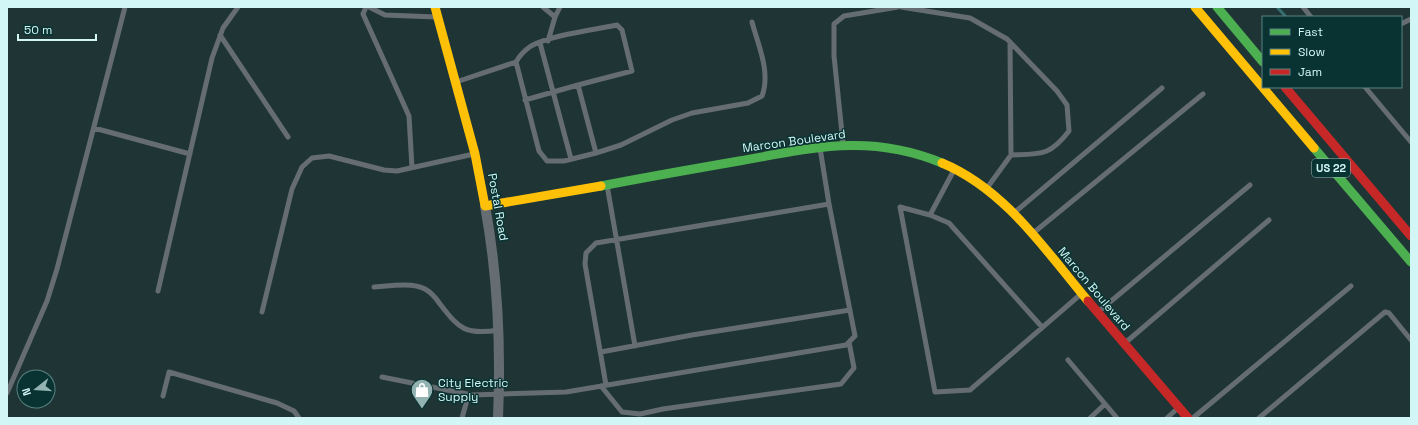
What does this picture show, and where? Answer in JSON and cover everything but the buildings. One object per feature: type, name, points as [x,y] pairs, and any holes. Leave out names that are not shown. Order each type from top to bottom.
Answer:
[{"type":"main road","name":"Postal Road","points":[[434,7],[475,154],[486,206]]},
{"type":"main road","name":"US 22","points":[[1195,7],[1262,86]]},
{"type":"main road","points":[[1217,7],[1262,61]]},
{"type":"main road","name":"US 22","points":[[1264,88],[1411,262]]},
{"type":"main road","name":"US 22","points":[[1286,88],[1411,236]]},
{"type":"main road","name":"Marcon Boulevard","points":[[486,206],[820,147],[870,144],[892,147],[921,154],[955,168],[986,189],[1013,214],[1188,418]]},
{"type":"street","name":"Postal Road","points":[[486,206],[495,272],[499,330],[498,418]]},
{"type":"lane","points":[[7,393],[47,301],[57,269],[125,7]]},
{"type":"lane","points":[[158,291],[212,58],[225,23],[238,7]]},
{"type":"lane","points":[[412,168],[409,116],[363,14],[367,7],[386,15],[437,17]]},
{"type":"lane","points":[[543,7],[555,17]]},
{"type":"lane","points":[[548,41],[555,17],[560,7]]},
{"type":"lane","points":[[843,145],[834,56],[834,24],[844,16],[898,7]]},
{"type":"lane","points":[[901,7],[970,18],[1010,42],[1057,91],[1067,105],[1069,131],[1061,142],[1043,153],[1011,155]]},
{"type":"lane","points":[[1303,7],[1310,16]]},
{"type":"lane","points":[[516,62],[525,100],[542,158],[547,161],[572,159],[621,145],[672,120],[692,113],[748,102],[762,96],[766,85],[762,59],[752,22]]},
{"type":"lane","points":[[455,82],[516,62],[521,54],[532,46],[540,43],[617,25],[622,30],[632,71],[525,100]]},
{"type":"lane","points":[[220,35],[288,137]]},
{"type":"lane","points":[[986,189],[1011,155],[1010,42]]},
{"type":"lane","points":[[540,43],[572,159]]},
{"type":"lane","points":[[578,85],[596,153]]},
{"type":"lane","points":[[1013,214],[1162,88]]},
{"type":"lane","points":[[1366,88],[1387,111],[1411,142]]},
{"type":"lane","points":[[1031,235],[1203,94]]},
{"type":"lane","points":[[94,128],[190,154]]},
{"type":"lane","points":[[382,377],[472,395],[566,392],[846,345],[855,336],[829,204],[820,147]]},
{"type":"lane","points":[[262,312],[292,189],[302,166],[312,158],[329,156],[384,170],[397,171],[475,154]]},
{"type":"lane","points":[[930,215],[955,168]]},
{"type":"lane","points":[[607,184],[634,346]]},
{"type":"lane","points":[[1097,312],[1250,185]]},
{"type":"lane","points":[[829,204],[596,243],[586,253],[585,264],[601,352],[604,385],[622,412],[640,414],[664,408],[841,384],[854,368],[849,342]]},
{"type":"lane","points":[[1042,327],[949,223],[930,215],[900,207],[935,392],[970,390],[1081,293]]},
{"type":"lane","points":[[1124,344],[1269,220]]},
{"type":"lane","points":[[374,287],[414,286],[424,289],[434,296],[450,318],[461,327],[471,332],[482,333],[499,330]]},
{"type":"lane","points":[[1193,418],[1351,286]]},
{"type":"lane","points":[[601,352],[850,310]]},
{"type":"lane","points":[[1258,418],[1385,312],[1389,314],[1411,340]]},
{"type":"lane","points":[[1068,360],[1117,418]]},
{"type":"lane","points":[[163,396],[169,372],[277,403],[294,411],[299,418]]},
{"type":"lane","points":[[462,418],[467,400],[472,395]]},
{"type":"lane","points":[[1090,418],[1105,404]]},
{"type":"lane","points":[[1167,418],[1179,408]]},
{"type":"waterway","points":[[1277,7],[1285,16]]},
{"type":"traffic: fast","points":[[1217,7],[1262,61]]},
{"type":"traffic: fast","points":[[601,186],[792,152],[841,146],[890,148],[942,163]]},
{"type":"traffic: fast","points":[[1314,148],[1411,262]]},
{"type":"traffic: slow","points":[[435,7],[475,154],[485,206],[601,186]]},
{"type":"traffic: slow","points":[[1195,7],[1262,86]]},
{"type":"traffic: slow","points":[[1263,88],[1314,148]]},
{"type":"traffic: slow","points":[[942,163],[965,174],[1005,205],[1040,242],[1088,301]]},
{"type":"traffic: jam","points":[[1286,88],[1411,236]]},
{"type":"traffic: jam","points":[[1088,301],[1188,418]]},
{"type":"place","name":"City Electric Supply","points":[[422,410]]}]
